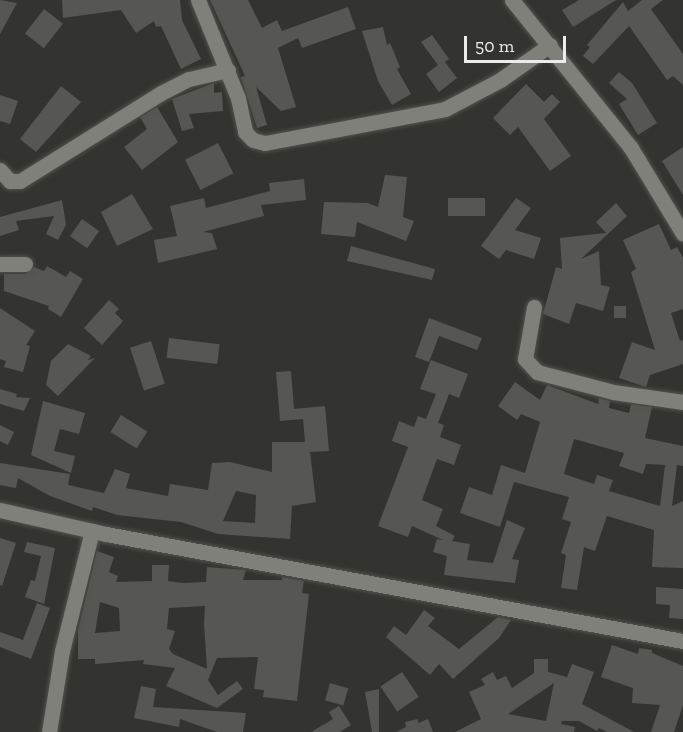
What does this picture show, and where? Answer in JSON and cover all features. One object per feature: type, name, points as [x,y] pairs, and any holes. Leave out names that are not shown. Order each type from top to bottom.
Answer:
[{"type":"street","points":[[198,0],[228,70],[245,132],[253,140],[265,143],[445,109],[500,80],[550,45]]},
{"type":"street","points":[[512,0],[631,148],[683,234]]},
{"type":"street","points":[[0,170],[10,181],[20,181],[161,93],[189,79],[228,70]]},
{"type":"street","points":[[0,264],[25,264]]},
{"type":"street","points":[[534,307],[525,359],[537,372],[613,392],[683,402]]},
{"type":"street","points":[[0,510],[92,531],[683,641]]},
{"type":"street","points":[[49,732],[62,651],[92,531]]},
{"type":"building","points":[[0,0],[17,3],[0,34]]},
{"type":"building","points":[[62,0],[180,0],[182,20],[201,59],[181,69],[161,26],[156,27],[154,21],[136,33],[121,10],[63,18]]},
{"type":"building","points":[[210,0],[248,0],[262,28],[277,20],[282,31],[348,7],[356,29],[302,48],[298,38],[278,48],[296,107],[281,111],[256,87],[267,125],[257,128],[241,77],[245,76]]},
{"type":"building","points":[[579,0],[616,0],[573,27],[562,10]]},
{"type":"building","points":[[642,0],[663,0],[651,9],[683,54],[683,85],[673,76],[667,80],[629,26],[593,64],[583,56],[590,47],[587,45],[623,2],[628,11]]},
{"type":"building","points":[[44,9],[63,24],[44,48],[25,33]]},
{"type":"building","points":[[383,27],[387,45],[390,43],[400,67],[397,69],[411,94],[392,105],[378,81],[362,31]]},
{"type":"building","points":[[432,35],[449,59],[445,62],[457,78],[439,92],[426,74],[438,65],[421,42]]},
{"type":"building","points":[[619,72],[632,83],[657,123],[638,135],[619,104],[627,99],[609,83]]},
{"type":"building","points":[[214,83],[214,93],[222,92],[223,111],[189,114],[194,128],[182,131],[172,99]]},
{"type":"building","points":[[526,84],[544,102],[552,94],[560,102],[544,119],[571,156],[550,171],[518,127],[510,135],[493,118]]},
{"type":"building","points":[[61,86],[81,102],[36,152],[20,139]]},
{"type":"building","points":[[0,95],[18,101],[10,124],[0,121]]},
{"type":"building","points":[[157,107],[178,142],[142,170],[124,147],[147,129],[140,117]]},
{"type":"building","points":[[218,143],[233,173],[200,190],[185,160]]},
{"type":"building","points":[[683,147],[683,195],[662,161]]},
{"type":"building","points":[[385,175],[407,177],[403,217],[414,221],[406,241],[357,222],[355,237],[321,234],[324,202],[368,203],[378,207]]},
{"type":"building","points":[[304,179],[306,200],[261,205],[264,216],[203,232],[212,233],[217,249],[158,263],[154,240],[177,236],[170,206],[204,198],[206,208],[270,191],[269,183]]},
{"type":"building","points":[[132,194],[153,229],[117,246],[101,212]]},
{"type":"building","points":[[448,198],[485,198],[485,216],[448,216]]},
{"type":"building","points":[[516,198],[531,208],[515,230],[541,238],[534,259],[506,250],[499,259],[481,246]]},
{"type":"building","points":[[62,200],[66,225],[58,240],[46,234],[54,216],[16,221],[19,230],[0,236],[0,217]]},
{"type":"building","points":[[616,203],[627,216],[581,259],[599,251],[601,285],[610,287],[603,311],[576,303],[569,324],[543,314],[556,267],[562,269],[560,238],[606,233],[596,222]]},
{"type":"building","points":[[82,219],[99,231],[87,248],[70,236]]},
{"type":"building","points":[[659,224],[671,250],[677,247],[683,258],[683,309],[671,313],[680,341],[683,340],[683,364],[650,375],[646,387],[619,378],[632,342],[655,350],[631,272],[636,269],[623,240]]},
{"type":"building","points":[[351,246],[435,269],[432,280],[347,261]]},
{"type":"building","points":[[47,266],[66,277],[70,271],[83,279],[61,317],[48,309],[49,306],[4,291],[4,274],[26,274],[34,267],[44,271]]},
{"type":"building","points":[[109,300],[119,309],[115,313],[123,321],[102,345],[84,328]]},
{"type":"building","points":[[614,306],[626,306],[626,318],[614,318]]},
{"type":"building","points":[[0,308],[35,331],[26,345],[30,346],[23,372],[4,367],[6,361],[0,359]]},
{"type":"building","points":[[429,318],[482,338],[477,350],[439,336],[429,362],[415,357]]},
{"type":"building","points":[[169,338],[220,344],[217,364],[167,358]]},
{"type":"building","points":[[151,341],[165,384],[144,391],[130,348]]},
{"type":"building","points":[[68,344],[91,356],[88,360],[95,358],[58,396],[46,385],[51,361]]},
{"type":"building","points":[[431,360],[468,374],[459,398],[449,394],[438,423],[444,425],[440,437],[461,445],[454,465],[437,459],[422,500],[443,509],[436,526],[455,536],[452,541],[470,544],[467,560],[493,563],[507,520],[525,528],[512,559],[519,560],[515,583],[444,575],[447,556],[433,552],[437,539],[443,540],[412,526],[408,537],[378,526],[408,447],[392,441],[399,421],[414,427],[418,416],[426,419],[436,394],[420,389]]},
{"type":"building","points":[[291,371],[294,409],[325,406],[329,451],[310,452],[316,502],[292,506],[290,539],[218,534],[181,522],[117,515],[93,507],[92,511],[50,496],[18,478],[16,488],[0,485],[0,463],[70,474],[68,485],[104,493],[115,469],[130,474],[126,488],[168,496],[170,484],[208,490],[212,463],[230,462],[272,472],[272,442],[305,442],[303,419],[280,421],[276,372]],"holes":[[[236,491],[256,495],[255,523],[223,521]]]},
{"type":"building","points":[[515,382],[540,400],[547,385],[598,404],[599,398],[610,401],[609,408],[629,413],[631,404],[652,407],[645,438],[683,446],[683,466],[677,465],[672,506],[683,501],[683,568],[652,567],[654,530],[607,516],[595,551],[584,547],[577,590],[561,588],[566,555],[561,553],[571,522],[562,519],[569,497],[514,482],[500,527],[460,513],[469,487],[492,495],[501,465],[525,473],[540,422],[521,414],[517,420],[498,406]],"holes":[[[574,439],[624,453],[619,466],[643,474],[646,464],[665,465],[660,506],[609,491],[613,480],[597,475],[594,484],[564,474]]]},
{"type":"building","points":[[0,389],[17,394],[16,397],[30,398],[24,411],[0,404]]},
{"type":"building","points":[[43,401],[85,413],[79,434],[60,429],[54,451],[75,456],[71,473],[31,455]]},
{"type":"building","points":[[121,415],[147,431],[137,448],[110,432]]},
{"type":"building","points":[[0,425],[14,432],[8,445],[0,441]]},
{"type":"building","points":[[0,538],[16,543],[2,586],[0,585]]},
{"type":"building","points":[[27,542],[55,548],[44,604],[25,597],[31,580],[35,581],[41,556],[24,552]]},
{"type":"building","points":[[97,551],[114,557],[109,572],[118,576],[116,582],[152,581],[152,565],[169,565],[168,581],[206,582],[207,567],[246,570],[243,580],[282,580],[282,577],[304,581],[302,593],[309,594],[297,701],[263,697],[264,690],[254,689],[258,657],[217,658],[208,680],[218,695],[237,681],[243,689],[217,708],[166,686],[175,668],[143,664],[144,660],[95,664],[95,659],[78,659],[78,630]],"holes":[[[100,602],[119,608],[120,631],[95,633]],[[205,606],[204,624],[207,669],[173,654],[169,649],[175,631],[167,629],[169,608]]]},
{"type":"building","points":[[656,587],[683,589],[683,619],[669,618],[670,605],[656,604]]},
{"type":"building","points":[[37,603],[50,608],[31,659],[0,647],[0,632],[23,640]]},
{"type":"building","points":[[424,610],[435,618],[428,626],[459,649],[498,617],[511,620],[499,638],[453,679],[439,664],[430,675],[386,637],[394,626],[406,635]]},
{"type":"building","points":[[612,645],[638,654],[639,648],[652,650],[652,653],[683,666],[683,705],[674,732],[651,732],[660,705],[632,703],[633,688],[601,677]]},
{"type":"building","points":[[534,659],[548,659],[548,672],[567,677],[572,664],[594,672],[582,704],[634,732],[607,732],[599,728],[597,731],[579,721],[562,721],[561,724],[575,727],[574,732],[455,732],[481,719],[469,692],[485,685],[481,679],[493,672],[497,680],[506,676],[512,688],[534,673]],"holes":[[[554,683],[546,721],[508,714]]]},
{"type":"building","points":[[402,672],[419,697],[397,711],[380,687]]},
{"type":"building","points":[[330,683],[348,688],[343,706],[325,700]]},
{"type":"building","points":[[141,686],[156,689],[153,707],[246,713],[243,732],[217,732],[180,719],[179,727],[134,718]]},
{"type":"building","points":[[379,689],[379,732],[372,732],[365,692]]},
{"type":"building","points":[[339,706],[351,725],[340,732],[311,732],[333,719],[329,712]]},
{"type":"building","points":[[418,719],[418,723],[428,719],[433,732],[396,732],[406,727],[405,722]]}]
